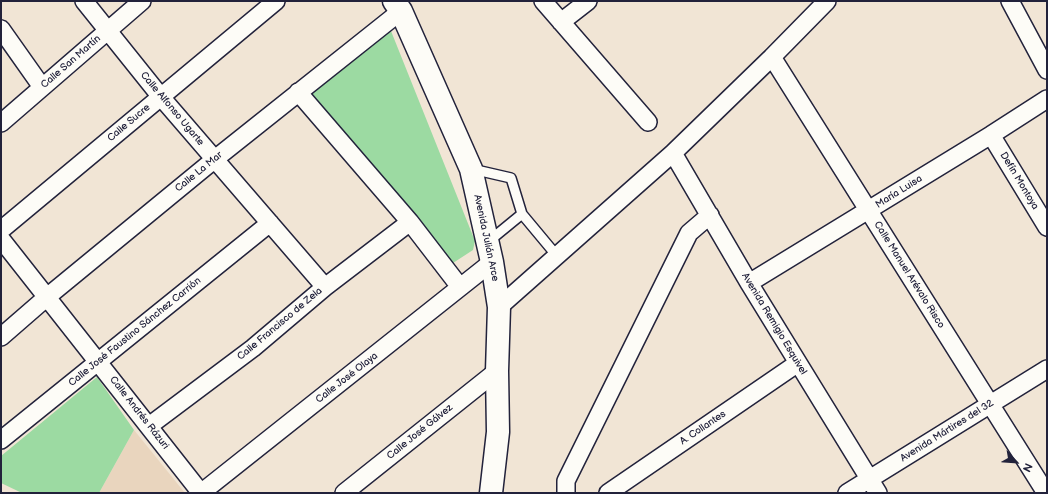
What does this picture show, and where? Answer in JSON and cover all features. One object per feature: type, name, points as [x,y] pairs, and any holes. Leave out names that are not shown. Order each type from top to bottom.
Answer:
[{"type":"main road","name":"Avenida Julián Arce","points":[[397,6],[471,169],[490,252],[499,307],[497,371],[498,432],[491,493]]},
{"type":"street","name":"Calle Alfonso Ugarte","points":[[84,1],[161,97],[325,287]]},
{"type":"street","name":"Calle San Martín","points":[[1,123],[142,1]]},
{"type":"street","name":"Calle Sucre","points":[[1,230],[276,1]]},
{"type":"street","points":[[543,1],[648,122]]},
{"type":"street","points":[[561,22],[588,1]]},
{"type":"street","points":[[499,307],[673,153],[772,57],[827,1]]},
{"type":"street","points":[[1010,1],[1047,70]]},
{"type":"street","name":"Calle La Mar","points":[[1,337],[47,297],[298,92],[397,6]]},
{"type":"street","points":[[1,29],[42,88]]},
{"type":"street","name":"Calle Manuel Arévalo Risco","points":[[772,57],[1046,493]]},
{"type":"street","points":[[298,92],[410,222],[460,287]]},
{"type":"street","name":"María Luisa","points":[[749,283],[991,135],[1047,99]]},
{"type":"street","name":"Defín Montoya","points":[[991,135],[1047,227]]},
{"type":"street","name":"Avenida Remigio Esquivel","points":[[673,153],[749,283],[878,493]]},
{"type":"street","points":[[566,493],[566,481],[689,233],[710,215]]},
{"type":"street","name":"Calle Francisco de Zela","points":[[150,426],[253,348],[325,287],[410,222]]},
{"type":"street","name":"Calle José Faustino Sánchez Carrión","points":[[1,440],[270,224]]},
{"type":"street","name":"Calle Andrés Rázuri","points":[[1,239],[150,426],[201,493]]},
{"type":"street","name":"Calle José Olaya","points":[[201,493],[460,287],[490,252]]},
{"type":"street","name":"A. Collantes","points":[[608,493],[798,363]]},
{"type":"street","name":"Avenida Mártires del 32","points":[[847,493],[1047,368]]},
{"type":"street","name":"Calle José Gálvez","points":[[344,493],[497,371]]},
{"type":"lane","points":[[471,169],[511,178],[522,214],[557,256]]},
{"type":"lane","points":[[490,252],[522,214]]},
{"type":"shaded area","points":[[134,430],[185,493],[99,493]]},
{"type":"green space","points":[[391,31],[475,241],[473,250],[453,263],[309,96]]},
{"type":"green space","points":[[97,377],[134,430],[99,493],[22,493],[1,483],[1,456]]}]
